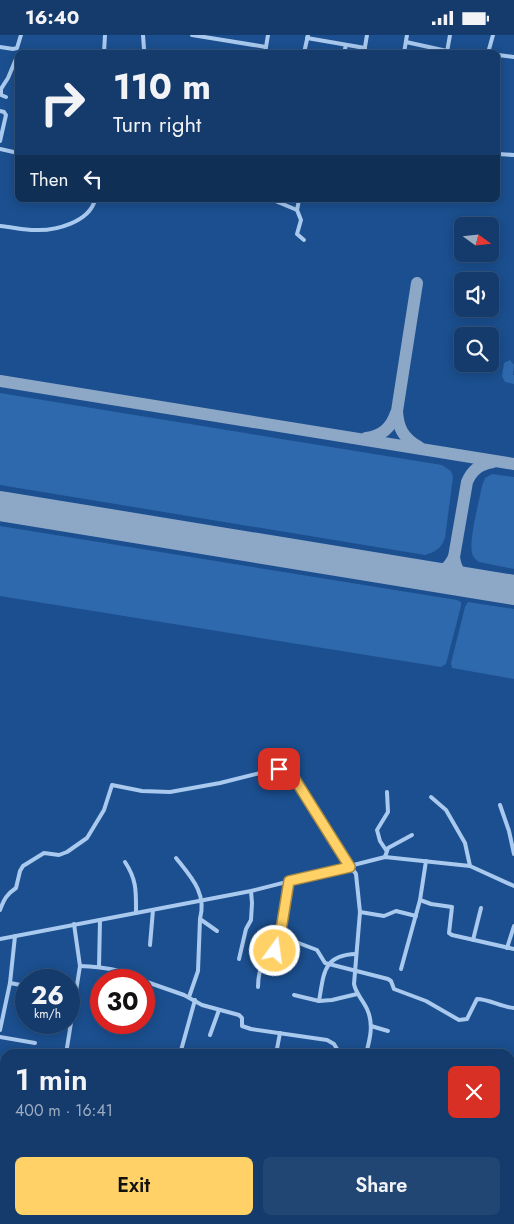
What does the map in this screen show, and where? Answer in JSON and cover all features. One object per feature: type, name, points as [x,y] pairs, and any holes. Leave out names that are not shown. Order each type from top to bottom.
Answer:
[{"type":"street","points":[[18,50],[21,35]]},
{"type":"street","points":[[104,50],[105,35]]},
{"type":"street","points":[[143,35],[144,50]]},
{"type":"street","points":[[192,35],[265,50],[268,35]]},
{"type":"street","points":[[305,50],[307,36],[364,50],[367,35]]},
{"type":"street","points":[[404,50],[407,35]]},
{"type":"street","points":[[446,50],[450,35]]},
{"type":"street","points":[[489,50],[493,35]]},
{"type":"street","points":[[406,41],[442,50]]},
{"type":"street","points":[[345,50],[346,45]]},
{"type":"street","points":[[0,47],[16,50]]},
{"type":"street","points":[[500,55],[514,57]]},
{"type":"street","points":[[6,97],[2,95],[1,89],[8,78],[15,59]]},
{"type":"street","points":[[0,111],[4,112],[6,119],[0,141]]},
{"type":"street","points":[[0,149],[15,152]]},
{"type":"street","points":[[500,154],[514,155]]},
{"type":"street","points":[[0,227],[35,230],[62,226],[87,214],[92,209],[94,202]]},
{"type":"street","points":[[279,202],[297,210]]},
{"type":"street","points":[[299,202],[297,210],[300,221],[297,234],[304,240]]},
{"type":"street","points":[[0,910],[4,899],[16,888],[23,866],[44,853],[59,855],[67,852],[87,838],[104,809],[112,785],[142,791],[170,791],[220,783],[272,770],[285,770],[291,773],[356,874],[360,911],[354,984],[357,994],[368,1011],[371,1026],[367,1049]]},
{"type":"street","points":[[385,857],[386,850],[380,841],[377,830],[388,812],[387,792]]},
{"type":"street","points":[[431,797],[446,810],[465,843],[470,866]]},
{"type":"street","points":[[500,805],[509,831],[514,854]]},
{"type":"street","points":[[386,850],[412,835]]},
{"type":"street","points":[[0,939],[251,891],[385,857],[470,866],[514,886]]},
{"type":"street","points":[[176,858],[196,884],[202,900],[198,971],[189,997]]},
{"type":"street","points":[[125,861],[135,882],[136,913]]},
{"type":"street","points":[[401,969],[420,900],[426,861]]},
{"type":"street","points":[[258,987],[258,975],[261,967],[265,960],[271,959],[280,936],[289,881]]},
{"type":"street","points":[[239,959],[246,929],[251,920],[251,891]]},
{"type":"street","points":[[420,900],[431,904],[452,907],[449,933],[452,935],[514,949]]},
{"type":"street","points":[[473,940],[481,908]]},
{"type":"street","points":[[150,945],[153,910]]},
{"type":"street","points":[[360,911],[384,916],[396,911],[416,916]]},
{"type":"street","points":[[200,919],[217,931]]},
{"type":"street","points":[[99,967],[100,920]]},
{"type":"street","points":[[74,924],[80,969]]},
{"type":"street","points":[[507,948],[514,925]]},
{"type":"street","points":[[0,1027],[10,983],[16,936]]},
{"type":"street","points":[[280,936],[317,950],[325,963],[388,979],[391,981],[394,989],[426,1001],[459,1019],[467,1019],[477,999],[503,1007],[514,1007]]},
{"type":"street","points":[[319,1001],[328,964],[335,958],[345,954],[356,954]]},
{"type":"street","points":[[80,966],[110,969]]},
{"type":"street","points":[[10,983],[15,984]]},
{"type":"street","points":[[155,985],[189,997],[202,1005],[240,1016],[244,1027],[327,1040],[334,1044],[337,1049]]},
{"type":"street","points":[[294,995],[319,1001],[357,994]]},
{"type":"street","points":[[181,1049],[195,1000]]},
{"type":"street","points":[[210,1035],[219,1010]]},
{"type":"street","points":[[371,1026],[388,1031]]},
{"type":"street","points":[[277,1049],[280,1033]]},
{"type":"street","points":[[67,1049],[69,1034]]},
{"type":"street","points":[[0,1037],[35,1043]]},
{"type":"shaded area","points":[[510,360],[514,365],[514,384],[505,382],[502,376],[504,363]]},
{"type":"shaded area","points":[[0,393],[442,465],[451,471],[453,477],[445,538],[442,545],[432,553],[425,555],[0,485]]},
{"type":"shaded area","points":[[492,474],[514,477],[514,569],[479,562],[472,553],[473,530],[482,486],[485,478]]},
{"type":"shaded area","points":[[0,526],[457,600],[461,602],[461,606],[446,664],[441,667],[0,596]]},
{"type":"shaded area","points":[[468,602],[514,609],[514,679],[452,668],[451,663],[465,607]]},
{"type":"taxiway","points":[[417,283],[397,411],[402,432],[419,447]]},
{"type":"taxiway","points":[[0,381],[514,464]]},
{"type":"taxiway","points":[[366,438],[377,435],[389,427],[396,413]]},
{"type":"taxiway","points":[[428,576],[444,570],[452,561],[467,482],[477,468],[493,462]]},
{"type":"taxiway","points":[[454,557],[456,567],[461,574],[477,584]]},
{"type":"runway","points":[[0,506],[514,590]]},
{"type":"route","points":[[275,951],[280,936],[289,881],[350,867],[291,773],[279,769]]}]
